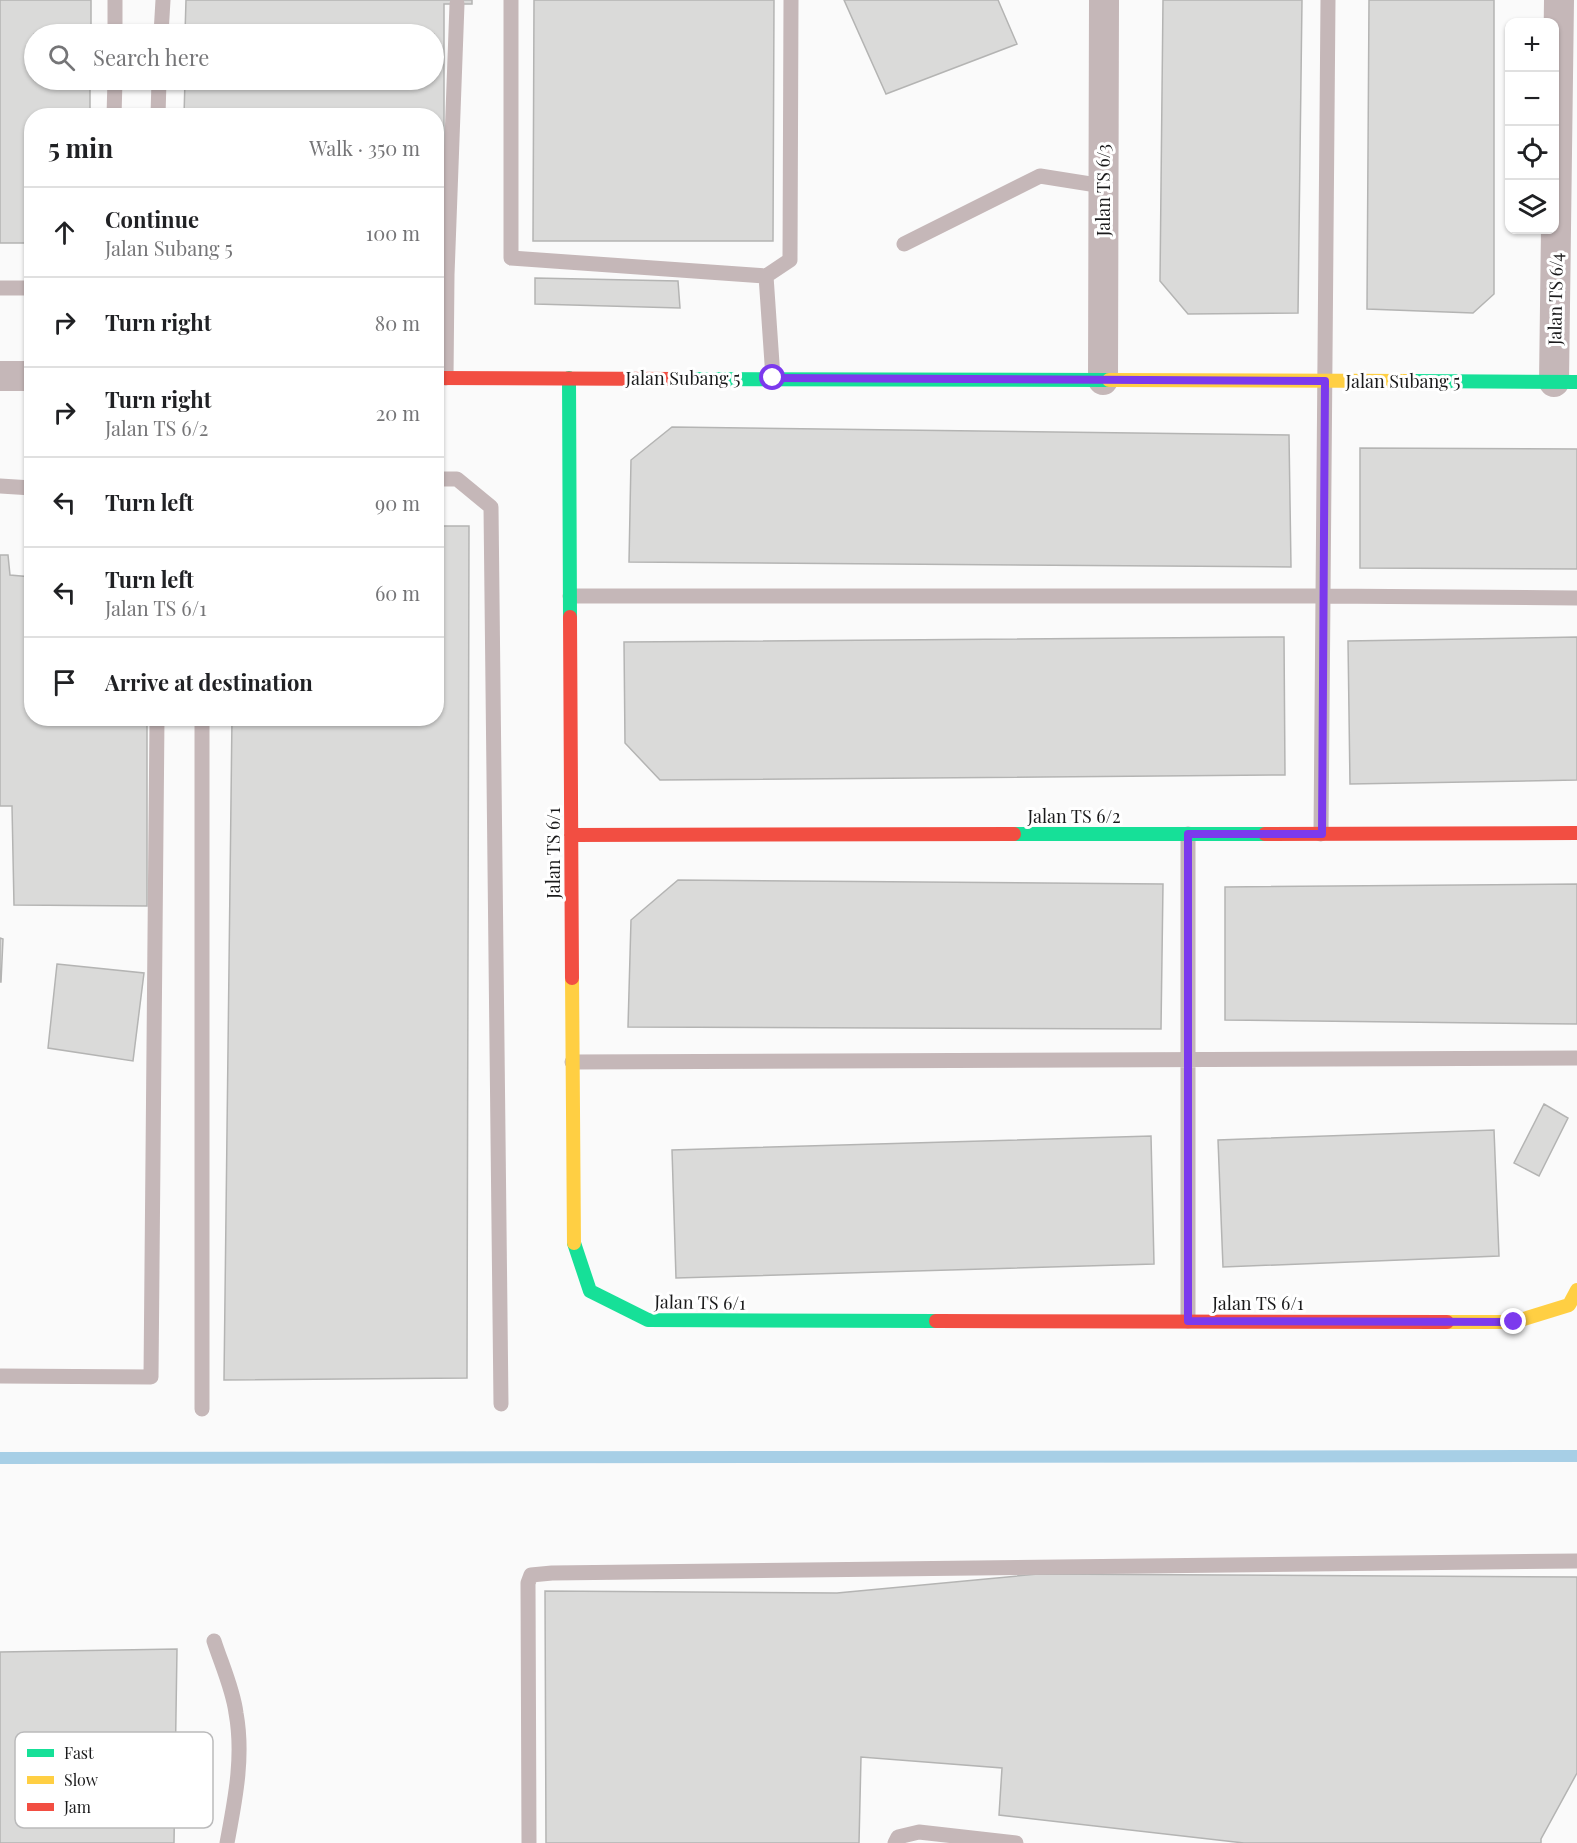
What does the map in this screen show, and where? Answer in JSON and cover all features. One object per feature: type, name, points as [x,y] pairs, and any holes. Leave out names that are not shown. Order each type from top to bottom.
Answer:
[{"type":"street","name":"Jalan TS 6/3","points":[[1103,380],[1104,0]]},
{"type":"street","name":"Jalan TS 6/4","points":[[1559,0],[1566,382]]},
{"type":"street","points":[[0,376],[24,376]]},
{"type":"street","name":"Jalan Subang 5","points":[[444,378],[1566,382]]},
{"type":"street","name":"Jalan TS 6/1","points":[[568,378],[574,1245],[591,1292],[648,1320],[1514,1322],[1573,1306],[1577,1290]]},
{"type":"street","name":"Jalan TS 6/2","points":[[571,835],[1577,833]]},
{"type":"lane","points":[[115,0],[115,24]]},
{"type":"lane","points":[[161,24],[162,0]]},
{"type":"lane","points":[[511,0],[511,258],[766,276],[790,260],[791,0]]},
{"type":"lane","points":[[1322,834],[1328,0]]},
{"type":"lane","points":[[444,239],[457,4]]},
{"type":"lane","points":[[114,108],[115,90]]},
{"type":"lane","points":[[158,108],[159,90]]},
{"type":"lane","points":[[904,244],[1040,176],[1103,186]]},
{"type":"lane","points":[[766,276],[773,378]]},
{"type":"lane","points":[[0,288],[24,288]]},
{"type":"lane","points":[[444,479],[457,479],[491,507],[501,1404]]},
{"type":"lane","points":[[0,486],[24,488]]},
{"type":"lane","points":[[570,596],[1577,598]]},
{"type":"lane","points":[[0,1376],[151,1377],[157,726]]},
{"type":"lane","points":[[202,726],[202,1409]]},
{"type":"lane","points":[[1188,834],[1188,1321]]},
{"type":"lane","points":[[572,1062],[1577,1058]]},
{"type":"lane","points":[[529,1843],[528,1583],[531,1575],[1577,1561]]},
{"type":"lane","points":[[214,1641],[236,1711],[239,1749],[237,1787],[226,1843]]},
{"type":"lane","points":[[895,1843],[898,1838],[919,1832],[1016,1843]]},
{"type":"building","points":[[0,0],[91,0],[91,24],[24,24],[24,90],[90,90],[90,108],[24,108],[24,243],[0,243]]},
{"type":"building","points":[[186,0],[472,0],[472,4],[444,4],[444,24],[185,24]]},
{"type":"building","points":[[534,0],[774,0],[773,241],[533,241]]},
{"type":"building","points":[[844,0],[998,0],[1017,44],[886,94]]},
{"type":"building","points":[[1163,0],[1302,0],[1298,313],[1188,314],[1160,281]]},
{"type":"building","points":[[1369,0],[1494,0],[1494,294],[1473,313],[1367,309]]},
{"type":"building","points":[[185,90],[444,90],[444,108],[184,108]]},
{"type":"building","points":[[535,278],[678,281],[680,308],[535,304]]},
{"type":"building","points":[[672,427],[1289,435],[1291,567],[629,562],[631,460]]},
{"type":"building","points":[[1360,448],[1577,449],[1577,569],[1360,568]]},
{"type":"building","points":[[444,526],[469,526],[467,1378],[224,1380],[232,726],[444,726]]},
{"type":"building","points":[[0,555],[8,555],[10,575],[24,576],[24,726],[147,726],[147,906],[14,905],[12,806],[0,806]]},
{"type":"building","points":[[1284,637],[1285,775],[660,780],[625,743],[624,642]]},
{"type":"building","points":[[1577,637],[1577,780],[1350,784],[1348,641]]},
{"type":"building","points":[[678,880],[1163,884],[1161,1029],[628,1027],[631,920]]},
{"type":"building","points":[[1577,884],[1577,1024],[1225,1020],[1225,887]]},
{"type":"building","points":[[0,938],[3,939],[1,982],[0,982]]},
{"type":"building","points":[[57,964],[144,973],[133,1061],[48,1048]]},
{"type":"building","points":[[1544,1104],[1568,1118],[1539,1176],[1514,1163]]},
{"type":"building","points":[[1494,1130],[1499,1256],[1223,1267],[1218,1140]]},
{"type":"building","points":[[1151,1136],[1154,1264],[676,1278],[672,1150]]},
{"type":"building","points":[[1038,1574],[1577,1577],[1577,1773],[1541,1839],[1541,1843],[1244,1843],[999,1815],[1002,1768],[861,1757],[859,1843],[546,1843],[545,1591],[837,1593]]},
{"type":"building","points":[[177,1649],[176,1732],[15,1732],[15,1828],[174,1828],[174,1843],[0,1843],[0,1652]]},
{"type":"waterway","points":[[0,1458],[1577,1456]]},
{"type":"traffic: fast","points":[[569,378],[570,617]]},
{"type":"traffic: fast","points":[[676,379],[1109,380]]},
{"type":"traffic: fast","points":[[1412,381],[1577,382]]},
{"type":"traffic: fast","points":[[1014,834],[1265,834]]},
{"type":"traffic: fast","points":[[574,1243],[590,1291],[648,1320],[936,1321]]},
{"type":"traffic: slow","points":[[1109,380],[1412,381]]},
{"type":"traffic: slow","points":[[572,978],[574,1243]]},
{"type":"traffic: slow","points":[[1447,1322],[1514,1322],[1569,1305],[1577,1290]]},
{"type":"traffic: jam","points":[[444,378],[676,379]]},
{"type":"traffic: jam","points":[[570,617],[572,978]]},
{"type":"traffic: jam","points":[[1265,834],[1577,833]]},
{"type":"traffic: jam","points":[[571,835],[1014,834]]},
{"type":"traffic: jam","points":[[936,1321],[1447,1322]]},
{"type":"route","points":[[773,378],[1325,381],[1322,834],[1188,834],[1188,1321],[1514,1322]]}]
